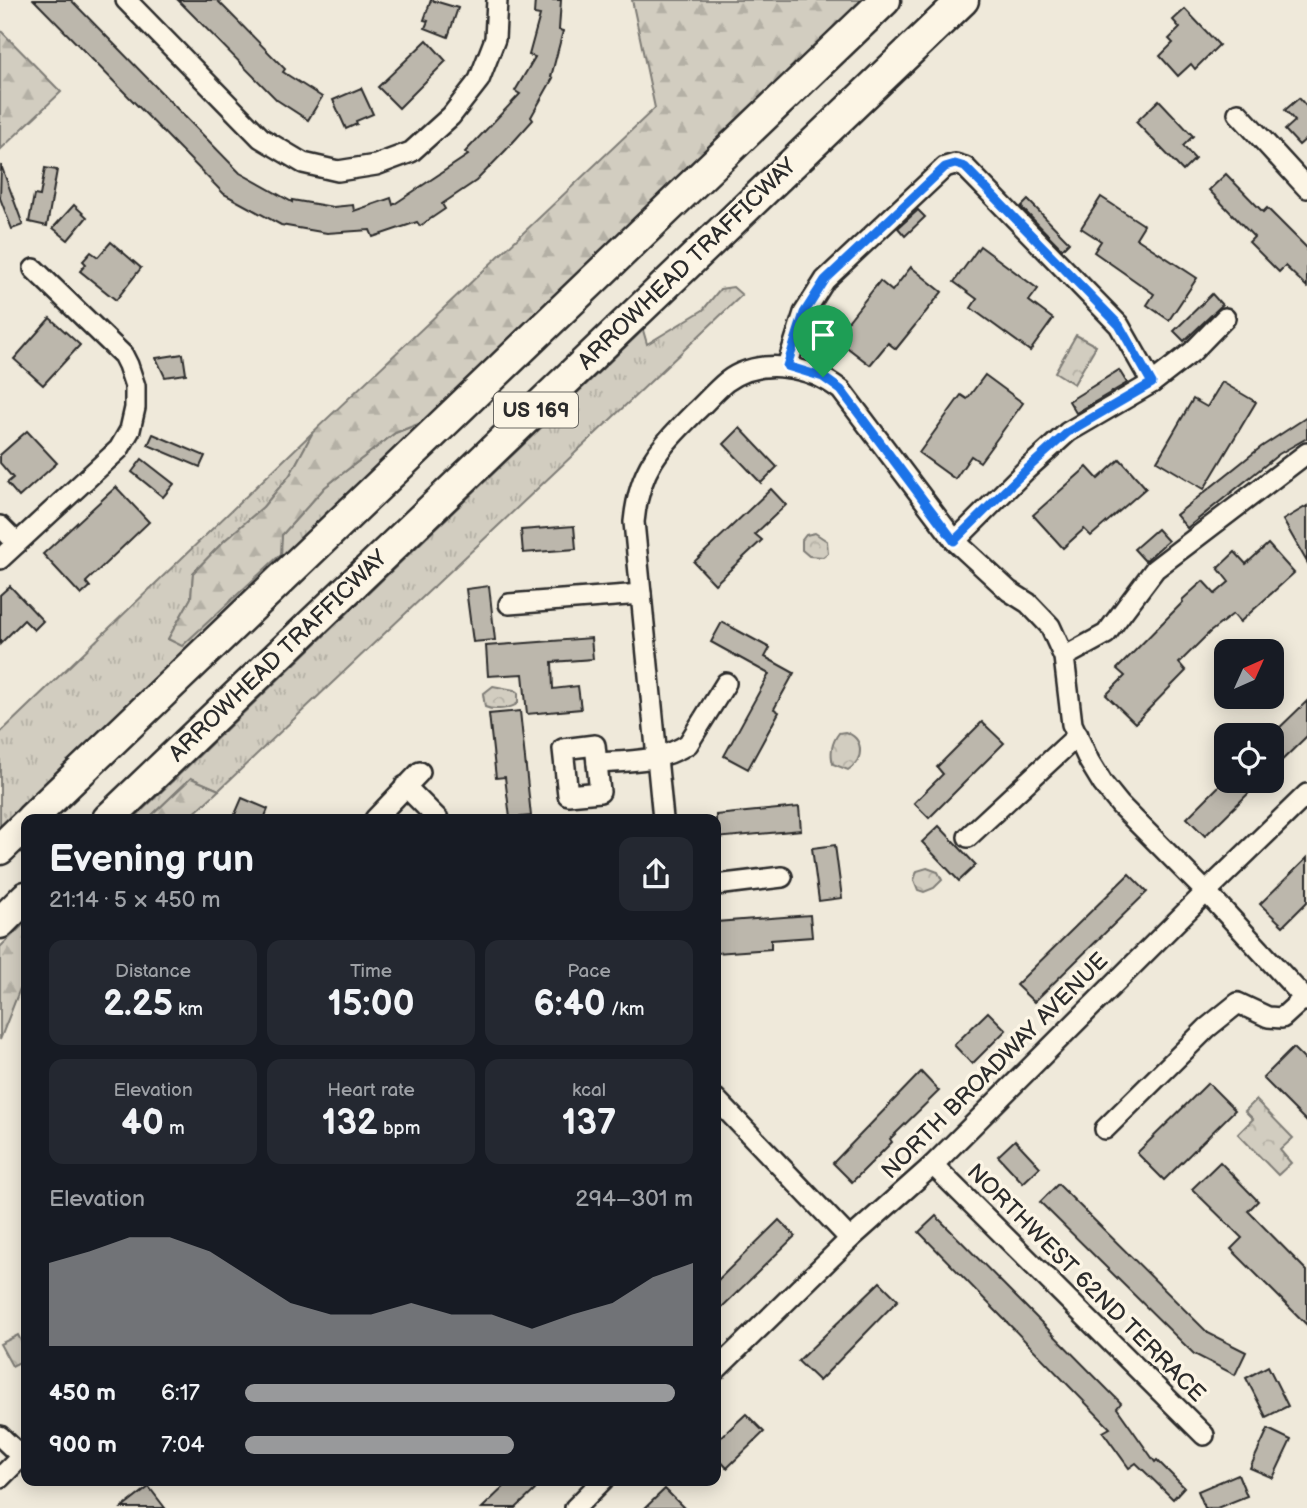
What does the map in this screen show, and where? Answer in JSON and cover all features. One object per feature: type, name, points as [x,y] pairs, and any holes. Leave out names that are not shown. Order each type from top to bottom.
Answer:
[{"type":"highway","name":"US 169","points":[[36,814],[885,0]]},
{"type":"highway","name":"ARROWHEAD TRAFFICWAY","points":[[113,814],[963,0]]},
{"type":"highway","points":[[0,849],[21,829]]},
{"type":"highway","points":[[0,923],[21,902]]},
{"type":"street","points":[[126,0],[261,138],[303,163],[338,171],[376,164],[411,152],[451,116],[479,80],[495,39],[497,0]]},
{"type":"street","points":[[1238,113],[1307,188]]},
{"type":"street","points":[[787,366],[804,313],[825,280],[945,167],[955,164],[965,167],[1119,325],[1152,383]]},
{"type":"street","points":[[0,559],[118,449],[130,430],[135,408],[135,386],[123,355],[34,269]]},
{"type":"street","points":[[954,541],[1068,432],[1152,383],[1192,352],[1225,318]]},
{"type":"street","points":[[663,814],[634,522],[636,500],[642,480],[651,460],[664,443],[726,382],[756,369],[787,366],[823,377],[841,390],[954,541],[1009,591],[1028,603],[1044,618],[1064,657],[1072,724],[1088,761],[1120,805],[1206,892],[1305,1000],[1282,1018],[1268,1017],[1238,1003],[1207,1028],[1105,1129]]},
{"type":"street","points":[[1064,657],[1106,634],[1155,569],[1307,453]]},
{"type":"street","points":[[0,526],[17,543]]},
{"type":"street","points":[[509,604],[641,594]]},
{"type":"street","points":[[597,763],[657,758],[688,744],[726,683]]},
{"type":"street","points":[[968,837],[1077,735]]},
{"type":"street","points":[[380,814],[420,772]]},
{"type":"street","points":[[405,786],[433,814]]},
{"type":"street","name":"NORTH BROADWAY AVENUE","points":[[721,1365],[850,1239],[933,1165],[1307,794]]},
{"type":"street","points":[[721,884],[782,877]]},
{"type":"street","points":[[721,1104],[850,1239]]},
{"type":"street","name":"NORTHWEST 62ND TERRACE","points":[[933,1165],[1204,1435]]},
{"type":"street","points":[[0,1436],[21,1453]]},
{"type":"street","points":[[0,1478],[21,1458]]},
{"type":"street","points":[[575,1508],[597,1486]]},
{"type":"green space","points":[[632,0],[862,0],[426,421],[395,433],[325,487],[282,535],[281,554],[182,646],[168,639],[191,598],[193,573],[263,507],[290,475],[313,432],[655,108]]},
{"type":"green space","points":[[0,30],[61,92],[0,150]]},
{"type":"green space","points":[[733,287],[742,295],[219,790],[191,778],[153,814],[138,814],[643,330],[647,344],[703,310],[720,289]]},
{"type":"green space","points":[[1076,335],[1096,346],[1074,384],[1055,372]]},
{"type":"green space","points":[[426,421],[0,833],[0,733],[313,432],[290,475],[263,507],[193,573],[191,598],[168,639],[182,645],[280,554],[282,535],[325,487],[395,433]]},
{"type":"green space","points":[[815,533],[827,541],[828,553],[823,557],[809,556],[802,550],[802,540],[806,535]]},
{"type":"green space","points":[[493,686],[514,690],[518,693],[518,703],[502,709],[485,707],[483,694]]},
{"type":"green space","points":[[845,732],[856,739],[860,749],[860,755],[848,770],[833,764],[832,756],[837,736]]},
{"type":"green space","points":[[191,778],[219,790],[193,814],[153,814]]},
{"type":"green space","points":[[927,868],[938,872],[942,880],[934,888],[924,892],[918,890],[914,880],[917,871]]},
{"type":"green space","points":[[21,927],[21,986],[0,1040],[0,947]]},
{"type":"green space","points":[[1256,1100],[1293,1138],[1280,1150],[1291,1163],[1278,1175],[1238,1134],[1253,1119],[1245,1111]]},
{"type":"green space","points":[[18,1335],[21,1341],[21,1362],[12,1366],[0,1344]]},
{"type":"building","points":[[34,0],[71,0],[240,173],[292,202],[333,207],[353,205],[354,211],[391,198],[393,205],[468,155],[465,152],[520,94],[515,91],[535,57],[529,55],[540,15],[534,14],[535,0],[561,0],[559,30],[563,31],[551,77],[553,78],[531,117],[533,120],[506,150],[476,181],[442,204],[445,209],[420,226],[417,222],[373,237],[370,230],[327,233],[281,225],[224,194]]},
{"type":"building","points":[[178,0],[217,0],[285,69],[283,72],[322,97],[308,120],[277,100]]},
{"type":"building","points":[[431,0],[458,8],[448,37],[425,28],[428,21],[424,20]]},
{"type":"building","points":[[1185,9],[1219,45],[1195,69],[1191,64],[1178,76],[1160,56],[1173,43],[1169,39],[1180,28],[1173,20]]},
{"type":"building","points":[[427,40],[446,61],[399,108],[378,87]]},
{"type":"building","points":[[361,88],[373,114],[356,121],[357,124],[346,129],[333,100]]},
{"type":"building","points":[[1299,98],[1307,107],[1307,138],[1299,145],[1285,130],[1295,121],[1285,110]]},
{"type":"building","points":[[1159,100],[1193,136],[1183,146],[1195,159],[1183,171],[1136,122]]},
{"type":"building","points":[[1,165],[23,225],[12,229],[0,198]]},
{"type":"building","points":[[45,168],[57,170],[47,226],[29,222],[34,195],[40,196]]},
{"type":"building","points":[[1226,174],[1263,212],[1267,208],[1307,248],[1307,287],[1285,266],[1279,272],[1249,242],[1254,237],[1209,190]]},
{"type":"building","points":[[1101,197],[1144,225],[1136,238],[1197,278],[1169,320],[1147,305],[1154,294],[1094,252],[1101,241],[1081,228]]},
{"type":"building","points":[[1028,200],[1069,242],[1062,249],[1021,207]]},
{"type":"building","points":[[74,205],[87,217],[68,240],[53,228]]},
{"type":"building","points":[[918,210],[925,217],[905,236],[898,228]]},
{"type":"building","points":[[111,242],[141,268],[116,300],[80,271],[86,264],[83,261],[91,252],[98,257]]},
{"type":"building","points":[[980,246],[1038,289],[1029,301],[1053,319],[1030,351],[971,308],[977,299],[954,282]]},
{"type":"building","points":[[911,267],[942,292],[896,349],[888,343],[870,365],[835,338],[880,281],[892,291]]},
{"type":"building","points":[[1212,294],[1222,305],[1184,341],[1174,331]]},
{"type":"building","points":[[50,318],[80,345],[43,385],[14,359]]},
{"type":"building","points":[[183,354],[186,374],[165,377],[156,358]]},
{"type":"building","points":[[1119,370],[1127,383],[1076,413],[1069,401]]},
{"type":"building","points":[[985,375],[1023,403],[980,462],[971,456],[955,479],[919,453],[961,395],[967,399]]},
{"type":"building","points":[[1222,382],[1256,402],[1204,489],[1157,461],[1193,399],[1207,407]]},
{"type":"building","points":[[1307,417],[1307,438],[1279,454],[1187,528],[1176,515],[1261,447]]},
{"type":"building","points":[[740,428],[777,467],[761,483],[724,444]]},
{"type":"building","points":[[27,431],[57,463],[19,497],[7,483],[13,478],[0,463],[0,455]]},
{"type":"building","points":[[153,434],[205,456],[200,467],[148,445]]},
{"type":"building","points":[[142,459],[174,484],[163,497],[132,472]]},
{"type":"building","points":[[1120,459],[1146,488],[1091,536],[1084,529],[1063,548],[1033,515],[1087,467],[1098,479]]},
{"type":"building","points":[[116,487],[149,522],[86,582],[90,587],[81,595],[43,554]]},
{"type":"building","points":[[771,489],[786,505],[755,534],[762,540],[715,584],[694,562]]},
{"type":"building","points":[[1307,506],[1307,562],[1283,520]]},
{"type":"building","points":[[574,526],[576,549],[523,553],[521,530]]},
{"type":"building","points":[[1157,529],[1168,541],[1145,561],[1134,549]]},
{"type":"building","points":[[1268,544],[1294,573],[1240,622],[1233,614],[1210,632],[1179,663],[1186,671],[1135,723],[1106,695],[1125,676],[1117,669],[1203,581],[1215,594],[1229,582],[1218,568],[1235,552],[1246,564]]},
{"type":"building","points":[[10,586],[43,621],[34,630],[24,620],[0,644],[0,595]]},
{"type":"building","points":[[489,586],[495,640],[473,642],[466,589]]},
{"type":"building","points":[[722,622],[770,648],[765,657],[794,673],[774,709],[779,712],[748,769],[724,756],[769,674],[711,642]]},
{"type":"building","points":[[591,638],[593,659],[552,662],[553,689],[578,686],[581,709],[527,714],[523,674],[488,676],[486,646]]},
{"type":"building","points":[[1307,701],[1307,736],[1284,758],[1284,723]]},
{"type":"building","points":[[520,711],[531,814],[510,814],[505,777],[496,778],[489,714]]},
{"type":"building","points":[[982,722],[1004,743],[929,818],[914,803],[943,774],[937,767]]},
{"type":"building","points":[[1214,791],[1249,793],[1205,836],[1187,818]]},
{"type":"building","points":[[242,798],[268,809],[266,814],[235,814]]},
{"type":"building","points":[[799,807],[801,830],[721,838],[721,815]]},
{"type":"building","points":[[939,826],[976,865],[959,881],[922,842]]},
{"type":"building","points":[[835,845],[842,898],[819,901],[812,848]]},
{"type":"building","points":[[1307,858],[1307,902],[1283,926],[1260,904]]},
{"type":"building","points":[[1129,874],[1147,892],[1034,1002],[1016,985]]},
{"type":"building","points":[[810,915],[812,937],[771,940],[771,949],[721,953],[721,922]]},
{"type":"building","points":[[988,1012],[1006,1030],[972,1064],[954,1045]]},
{"type":"building","points":[[1293,1048],[1307,1062],[1307,1122],[1263,1078]]},
{"type":"building","points":[[921,1072],[939,1091],[890,1139],[892,1142],[852,1182],[833,1163]]},
{"type":"building","points":[[1208,1083],[1235,1110],[1164,1180],[1137,1153]]},
{"type":"building","points":[[1015,1140],[1040,1167],[1023,1183],[998,1156]]},
{"type":"building","points":[[1220,1162],[1258,1201],[1248,1211],[1307,1271],[1307,1325],[1231,1249],[1242,1238],[1192,1189]]},
{"type":"building","points":[[1058,1184],[1208,1333],[1246,1352],[1235,1375],[1194,1354],[1040,1202]]},
{"type":"building","points":[[936,1216],[1121,1403],[1117,1408],[1155,1462],[1157,1460],[1184,1487],[1173,1499],[1136,1463],[1129,1468],[1103,1432],[1110,1428],[919,1232]]},
{"type":"building","points":[[779,1220],[795,1236],[721,1308],[721,1277]]},
{"type":"building","points":[[880,1282],[898,1300],[819,1381],[798,1361]]},
{"type":"building","points":[[1268,1366],[1288,1406],[1266,1417],[1246,1378]]},
{"type":"building","points":[[746,1414],[764,1432],[727,1468],[721,1461],[721,1437]]},
{"type":"building","points":[[1268,1429],[1291,1440],[1273,1478],[1250,1468]]},
{"type":"building","points":[[1238,1474],[1247,1496],[1217,1508],[1205,1508],[1198,1491]]},
{"type":"building","points":[[505,1486],[531,1486],[535,1490],[516,1508],[482,1508]]},
{"type":"building","points":[[149,1487],[165,1508],[122,1508]]},
{"type":"building","points":[[665,1489],[684,1508],[645,1508]]},
{"type":"route","points":[[955,164],[965,167],[1119,325],[1152,383],[1068,432],[954,541],[849,399],[823,377],[787,366],[804,313],[825,280],[945,167],[955,164]]}]
